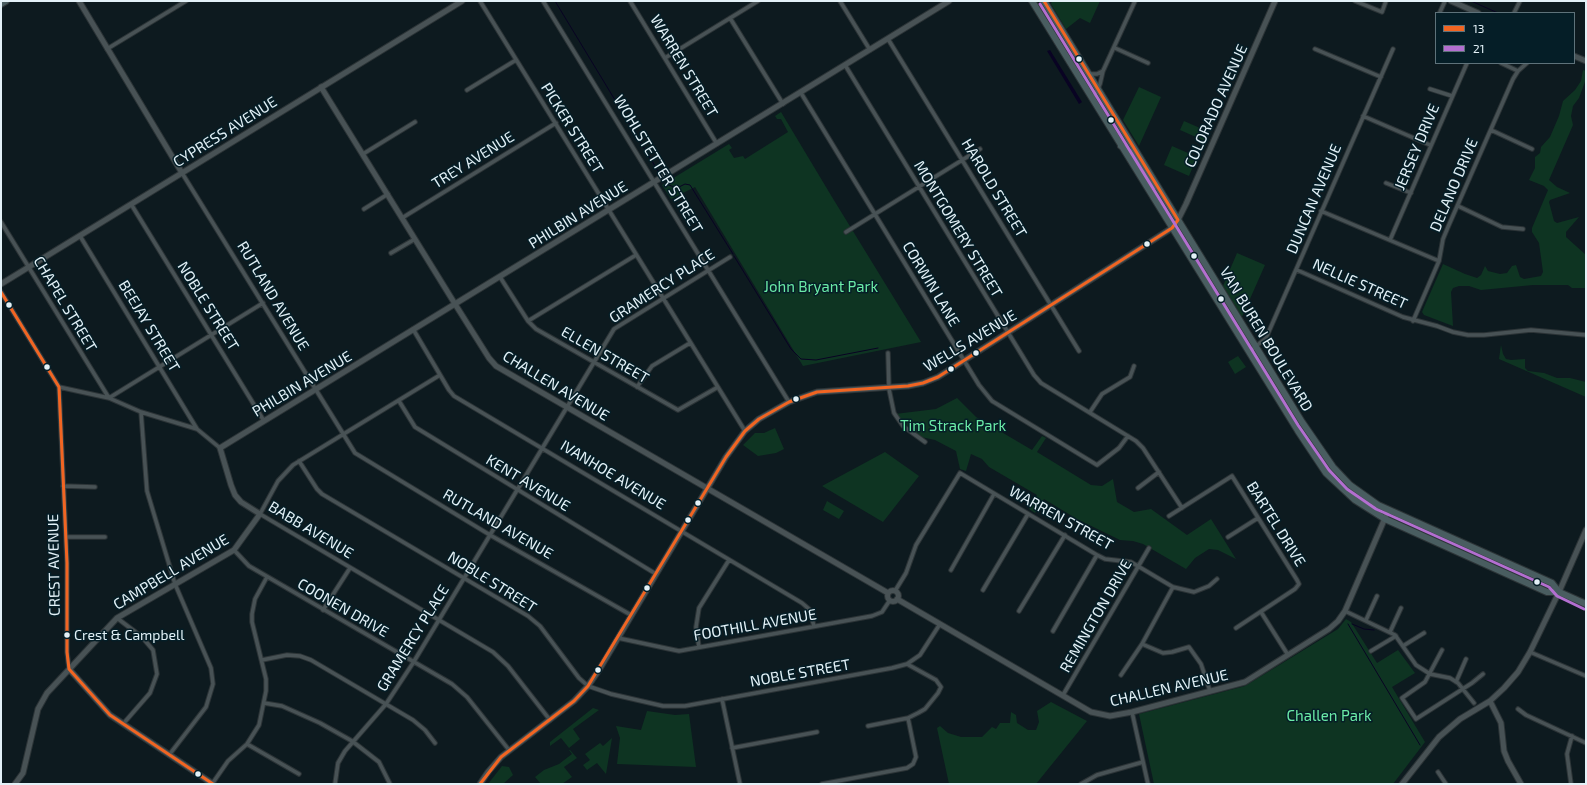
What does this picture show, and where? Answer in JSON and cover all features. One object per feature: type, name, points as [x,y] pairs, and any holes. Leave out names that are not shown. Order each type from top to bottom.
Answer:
[{"type":"main road","points":[[1,4],[6,1]]},
{"type":"main road","name":"VAN BUREN BOULEVARD","points":[[1032,1],[1320,465],[1341,488],[1366,508],[1385,519],[1547,592],[1559,592],[1586,604]]},
{"type":"main road","name":"VAN BUREN BOULEVARD","points":[[1044,1],[1324,456],[1342,477],[1368,499],[1388,511],[1552,584],[1559,592]]},
{"type":"main road","points":[[1121,146],[1130,152],[1148,181],[1158,188]]},
{"type":"main road","points":[[1301,435],[1305,434],[1317,452],[1324,456]]},
{"type":"main road","points":[[1341,488],[1344,486],[1348,487],[1361,498],[1368,499]]},
{"type":"street","name":"RUTLAND AVENUE","points":[[79,1],[182,173],[355,454],[490,535],[631,615]]},
{"type":"street","points":[[107,49],[186,1]]},
{"type":"street","name":"CYPRESS AVENUE","points":[[1,284],[321,86],[462,1]]},
{"type":"street","name":"PICKER STREET","points":[[480,1],[745,432]]},
{"type":"street","name":"WOHLSTETTER STREET","points":[[544,1],[789,402]]},
{"type":"street","name":"WARREN STREET","points":[[630,1],[718,144]]},
{"type":"street","points":[[665,58],[758,1]]},
{"type":"street","points":[[840,1],[870,50]]},
{"type":"street","name":"PHILBIN AVENUE","points":[[220,448],[949,1]]},
{"type":"street","points":[[1092,99],[1098,90],[1103,71],[1115,48],[1135,1]]},
{"type":"street","name":"COLORADO AVENUE","points":[[1178,220],[1275,1]]},
{"type":"street","points":[[1355,1],[1382,12],[1386,1]]},
{"type":"street","points":[[1440,12],[1445,1]]},
{"type":"street","points":[[1452,1],[1476,12]]},
{"type":"street","points":[[1514,12],[1520,1]]},
{"type":"street","points":[[730,18],[783,104]]},
{"type":"street","name":"HAROLD STREET","points":[[888,39],[1079,351]]},
{"type":"street","points":[[1115,48],[1148,63]]},
{"type":"street","points":[[1315,49],[1381,77]]},
{"type":"street","name":"DUNCAN AVENUE","points":[[1249,352],[1266,338],[1393,49]]},
{"type":"street","points":[[1575,56],[1586,61]]},
{"type":"street","points":[[467,90],[516,60]]},
{"type":"street","name":"JERSEY DRIVE","points":[[1390,240],[1430,145],[1467,64]]},
{"type":"street","points":[[1503,64],[1518,72]]},
{"type":"street","name":"DELANO DRIVE","points":[[1413,321],[1439,261],[1443,239],[1518,72],[1526,64]]},
{"type":"street","name":"MONTGOMERY STREET","points":[[845,65],[1034,375],[1041,383],[1090,412],[1144,448],[1182,508]]},
{"type":"street","points":[[1087,73],[1097,74],[1103,71]]},
{"type":"street","name":"CHALLEN AVENUE","points":[[321,86],[455,304],[489,358],[496,366],[888,593]]},
{"type":"street","points":[[1430,88],[1452,96]]},
{"type":"street","name":"CORWIN LANE","points":[[801,92],[979,385],[992,401],[1097,465],[1119,448],[1128,436]]},
{"type":"street","points":[[1363,116],[1430,145]]},
{"type":"street","points":[[363,154],[415,122]]},
{"type":"street","name":"TREY AVENUE","points":[[402,218],[556,123]]},
{"type":"street","points":[[1491,130],[1532,150]]},
{"type":"street","points":[[846,232],[980,149]]},
{"type":"street","points":[[1386,183],[1411,193]]},
{"type":"street","points":[[364,209],[388,194]]},
{"type":"street","name":"NOBLE STREET","points":[[131,204],[264,421]]},
{"type":"street","points":[[1458,206],[1502,227],[1523,229]]},
{"type":"street","points":[[1321,211],[1439,261]]},
{"type":"street","name":"WELLS AVENUE","points":[[480,784],[488,772],[510,750],[550,720],[588,686],[734,445],[759,419],[789,402],[809,394],[830,391],[890,389],[923,383],[938,377],[1172,228],[1178,220]]},
{"type":"street","name":"CHAPEL STREET","points":[[1,222],[109,398]]},
{"type":"street","name":"BEEJAY STREET","points":[[80,236],[197,429]]},
{"type":"street","points":[[391,253],[415,239]]},
{"type":"street","points":[[528,321],[636,255]]},
{"type":"street","name":"GRAMERCY PLACE","points":[[335,784],[338,763],[352,741],[386,704],[414,663],[614,329],[730,257]]},
{"type":"street","name":"NELLIE STREET","points":[[1297,270],[1413,321],[1468,335],[1531,330],[1586,335]]},
{"type":"street","name":"ELLEN STREET","points":[[500,277],[528,321],[536,330],[678,410],[718,387]]},
{"type":"street","name":"CREST AVENUE","points":[[1,292],[59,387],[66,537],[67,645],[69,669]]},
{"type":"street","points":[[109,398],[263,303]]},
{"type":"street","name":"IVANHOE AVENUE","points":[[413,330],[454,396],[802,602],[809,609],[814,626]]},
{"type":"street","points":[[637,387],[652,366],[690,343]]},
{"type":"street","points":[[888,353],[890,389],[894,412],[902,426],[925,442]]},
{"type":"street","points":[[1090,412],[1102,394],[1130,377],[1134,366]]},
{"type":"street","name":"CAMPBELL AVENUE","points":[[15,784],[23,773],[40,703],[47,693],[117,618],[234,550],[260,514],[278,481],[285,472],[299,461],[440,375]]},
{"type":"street","points":[[59,387],[109,398],[140,412],[197,429],[220,448]]},
{"type":"street","name":"KENT AVENUE","points":[[399,401],[415,427],[656,574]]},
{"type":"street","points":[[140,412],[147,491],[175,584],[211,668],[212,684],[206,707],[169,754]]},
{"type":"street","name":"BABB AVENUE","points":[[220,448],[231,485],[241,502],[502,658],[550,720]]},
{"type":"street","name":"NOBLE STREET","points":[[299,461],[317,489],[322,494],[528,616],[540,626],[579,678],[588,686],[612,694],[663,706],[685,706],[907,664],[923,652],[940,624]]},
{"type":"street","points":[[1138,488],[1160,472]]},
{"type":"street","name":"WARREN STREET","points":[[896,591],[906,573],[916,545],[960,474],[1097,555],[1105,559],[1131,562],[1173,587],[1194,592],[1209,586],[1217,579]]},
{"type":"street","name":"BARTEL DRIVE","points":[[1182,508],[1232,476],[1298,584],[1295,589],[1261,612]]},
{"type":"street","points":[[63,486],[95,487]]},
{"type":"street","points":[[951,570],[994,494]]},
{"type":"street","points":[[1169,516],[1182,508]]},
{"type":"street","name":"CHALLEN AVENUE","points":[[898,599],[1091,712],[1099,715],[1110,716],[1132,712],[1245,682],[1329,629],[1338,621],[1345,611],[1388,511]]},
{"type":"street","points":[[983,590],[1028,514]]},
{"type":"street","points":[[1228,537],[1258,518]]},
{"type":"street","points":[[1402,784],[1445,731],[1460,719],[1490,701],[1512,680],[1530,652],[1559,592],[1586,530]]},
{"type":"street","points":[[1018,611],[1065,535]]},
{"type":"street","points":[[66,537],[105,537]]},
{"type":"street","name":"REMINGTON DRIVE","points":[[1063,695],[1149,548]]},
{"type":"street","name":"COONEN DRIVE","points":[[234,550],[249,566],[452,684],[468,697],[510,750]]},
{"type":"street","points":[[1052,631],[1097,555]]},
{"type":"street","points":[[699,647],[696,627],[699,608],[729,560]]},
{"type":"street","points":[[323,610],[350,568]]},
{"type":"street","points":[[69,669],[101,706],[123,724],[212,784],[228,761],[247,744],[259,725],[264,702],[266,679],[252,622],[252,614],[255,599],[267,577]]},
{"type":"street","points":[[1121,675],[1142,644],[1173,587]]},
{"type":"street","points":[[890,590],[896,591],[898,594],[898,599],[895,601],[890,600],[888,598],[888,593],[890,590]]},
{"type":"street","points":[[1366,620],[1376,596]]},
{"type":"street","name":"FOOTHILL AVENUE","points":[[618,638],[679,651],[877,615],[886,608],[890,600]]},
{"type":"street","points":[[1390,632],[1401,608]]},
{"type":"street","points":[[1345,611],[1396,636],[1416,665],[1430,674],[1456,682],[1464,688],[1474,703]]},
{"type":"street","points":[[1236,628],[1261,612],[1288,655]]},
{"type":"street","points":[[117,618],[142,637],[153,650],[158,674],[150,693],[123,724]]},
{"type":"street","points":[[1403,646],[1424,633]]},
{"type":"street","points":[[1371,651],[1396,636]]},
{"type":"street","points":[[1142,644],[1163,652],[1172,652],[1189,647],[1201,664],[1210,691]]},
{"type":"street","points":[[1442,650],[1425,682],[1402,698],[1416,719],[1483,674]]},
{"type":"street","points":[[1530,652],[1586,676]]},
{"type":"street","points":[[262,660],[287,655],[306,658],[386,704],[425,730],[435,743]]},
{"type":"street","points":[[1456,682],[1466,659]]},
{"type":"street","points":[[868,726],[908,718],[925,709],[940,687],[936,680],[907,664]]},
{"type":"street","points":[[722,699],[740,784]]},
{"type":"street","points":[[1490,701],[1501,723],[1504,751],[1521,784]]},
{"type":"street","points":[[264,702],[282,706],[320,723],[352,741],[379,762],[390,784]]},
{"type":"street","points":[[1518,709],[1526,715],[1586,742]]},
{"type":"street","points":[[1132,712],[1148,784]]},
{"type":"street","points":[[822,784],[847,782],[907,768],[913,764],[916,757],[908,718]]},
{"type":"street","points":[[732,748],[817,732]]},
{"type":"street","points":[[1571,784],[1567,754],[1572,736]]},
{"type":"street","points":[[247,744],[299,774]]},
{"type":"street","points":[[1081,784],[1097,776],[1143,762]]},
{"type":"street","points":[[1438,772],[1446,784]]},
{"type":"green space","points":[[1052,1],[1100,1],[1090,23],[1080,18],[1066,29],[1051,4]]},
{"type":"green space","points":[[1583,70],[1586,71],[1586,79],[1579,98],[1573,106],[1571,116],[1573,125],[1549,180],[1557,187],[1570,193],[1550,200],[1549,202],[1554,221],[1557,223],[1579,217],[1566,232],[1566,237],[1586,255],[1586,288],[1572,288],[1568,285],[1533,285],[1481,290],[1469,286],[1459,286],[1453,288],[1451,292],[1453,326],[1424,315],[1422,312],[1443,264],[1477,278],[1481,275],[1485,266],[1488,271],[1500,274],[1507,273],[1512,266],[1516,265],[1520,277],[1524,279],[1541,276],[1543,272],[1539,243],[1532,232],[1532,228],[1548,190],[1544,186],[1529,180],[1535,168],[1535,157],[1540,153],[1541,147],[1550,137],[1559,116],[1563,101],[1575,90],[1581,81]]},
{"type":"green space","points":[[1139,87],[1161,97],[1139,146],[1123,120]]},
{"type":"green space","name":"John Bryant Park","points":[[781,112],[921,342],[803,366],[695,187],[671,199],[662,185],[729,144],[732,148],[729,150],[734,158],[743,156],[745,159],[788,132],[781,119],[777,119],[775,116]]},
{"type":"green space","points":[[1184,121],[1209,132],[1205,141],[1180,130]]},
{"type":"green space","points":[[1172,146],[1197,157],[1189,176],[1164,165]]},
{"type":"green space","points":[[1237,253],[1265,265],[1242,317],[1223,286]]},
{"type":"green space","points":[[1501,345],[1506,359],[1525,359],[1525,368],[1528,371],[1544,373],[1557,378],[1570,378],[1586,382],[1586,397],[1499,359]]},
{"type":"green space","points":[[1238,356],[1246,367],[1235,374],[1228,362]]},
{"type":"green space","name":"Tim Strack Park","points":[[957,398],[976,417],[1032,450],[1042,436],[1046,438],[1037,452],[1091,485],[1102,486],[1113,479],[1117,502],[1134,512],[1151,509],[1187,535],[1211,519],[1236,559],[1218,550],[1209,549],[1195,558],[1186,569],[1143,544],[1133,541],[1120,540],[1077,519],[1044,499],[1035,513],[1029,509],[1037,495],[989,467],[982,459],[971,454],[966,471],[960,469],[956,451],[935,440],[921,437],[909,430],[895,414],[936,409]]},
{"type":"green space","points":[[775,428],[784,449],[776,453],[758,456],[743,445],[755,433],[764,433]]},
{"type":"green space","points":[[885,452],[919,476],[883,522],[822,486]]},
{"type":"green space","points":[[827,501],[844,511],[839,519],[823,510]]},
{"type":"green space","name":"Challen Park","points":[[1346,619],[1351,622],[1377,663],[1398,650],[1415,673],[1392,687],[1425,742],[1393,784],[1154,784],[1139,714],[1245,686],[1338,629]]},
{"type":"green space","points":[[1051,702],[1087,721],[1036,784],[949,784],[937,728],[940,726],[948,733],[961,737],[982,737],[992,727],[996,729],[1000,723],[1010,723],[1011,712],[1016,715],[1017,723],[1028,730],[1036,730],[1039,722],[1037,711]]},
{"type":"green space","points":[[593,708],[599,710],[573,729],[580,739],[569,748],[561,738],[550,746],[550,742]]},
{"type":"green space","points":[[647,711],[675,715],[689,714],[696,767],[617,764],[620,738],[616,726],[641,730]]},
{"type":"green space","points":[[612,738],[606,774],[597,763],[587,770],[583,765],[590,760],[585,754],[600,743],[603,746]]},
{"type":"green space","points":[[569,750],[577,758],[564,767],[572,777],[562,784],[541,784],[535,777],[544,770],[559,764],[572,754]]},
{"type":"green space","points":[[502,766],[509,767],[513,775],[503,784],[488,784]]},
{"type":"shaded area","points":[[1050,50],[1082,102],[1079,104],[1047,51]]},
{"type":"waterway","points":[[555,1],[658,171]]},
{"type":"waterway","points":[[1471,1],[1496,12]]},
{"type":"waterway","points":[[666,184],[677,188],[685,184],[690,185],[733,254]]},
{"type":"waterway","points":[[734,256],[791,349],[801,359],[816,360],[878,348]]},
{"type":"waterway","points":[[1348,624],[1420,745]]},
{"type":"waterway","points":[[1352,624],[1364,629],[1374,630]]},
{"type":"transit line","name":"13","points":[[480,784],[501,757],[574,701],[588,686],[726,457],[745,431],[759,419],[789,402],[817,392],[908,386],[923,383],[938,377],[1172,228],[1178,220],[1044,1]]},
{"type":"transit line","name":"21","points":[[1040,4],[1298,425],[1329,470],[1347,489],[1376,509],[1549,587],[1557,596],[1584,609]]},
{"type":"transit line","name":"13","points":[[1,292],[59,387],[67,563],[67,652],[69,669],[110,715],[213,784]]},
{"type":"place","name":"Crest & Campbell","points":[[67,635]]}]
